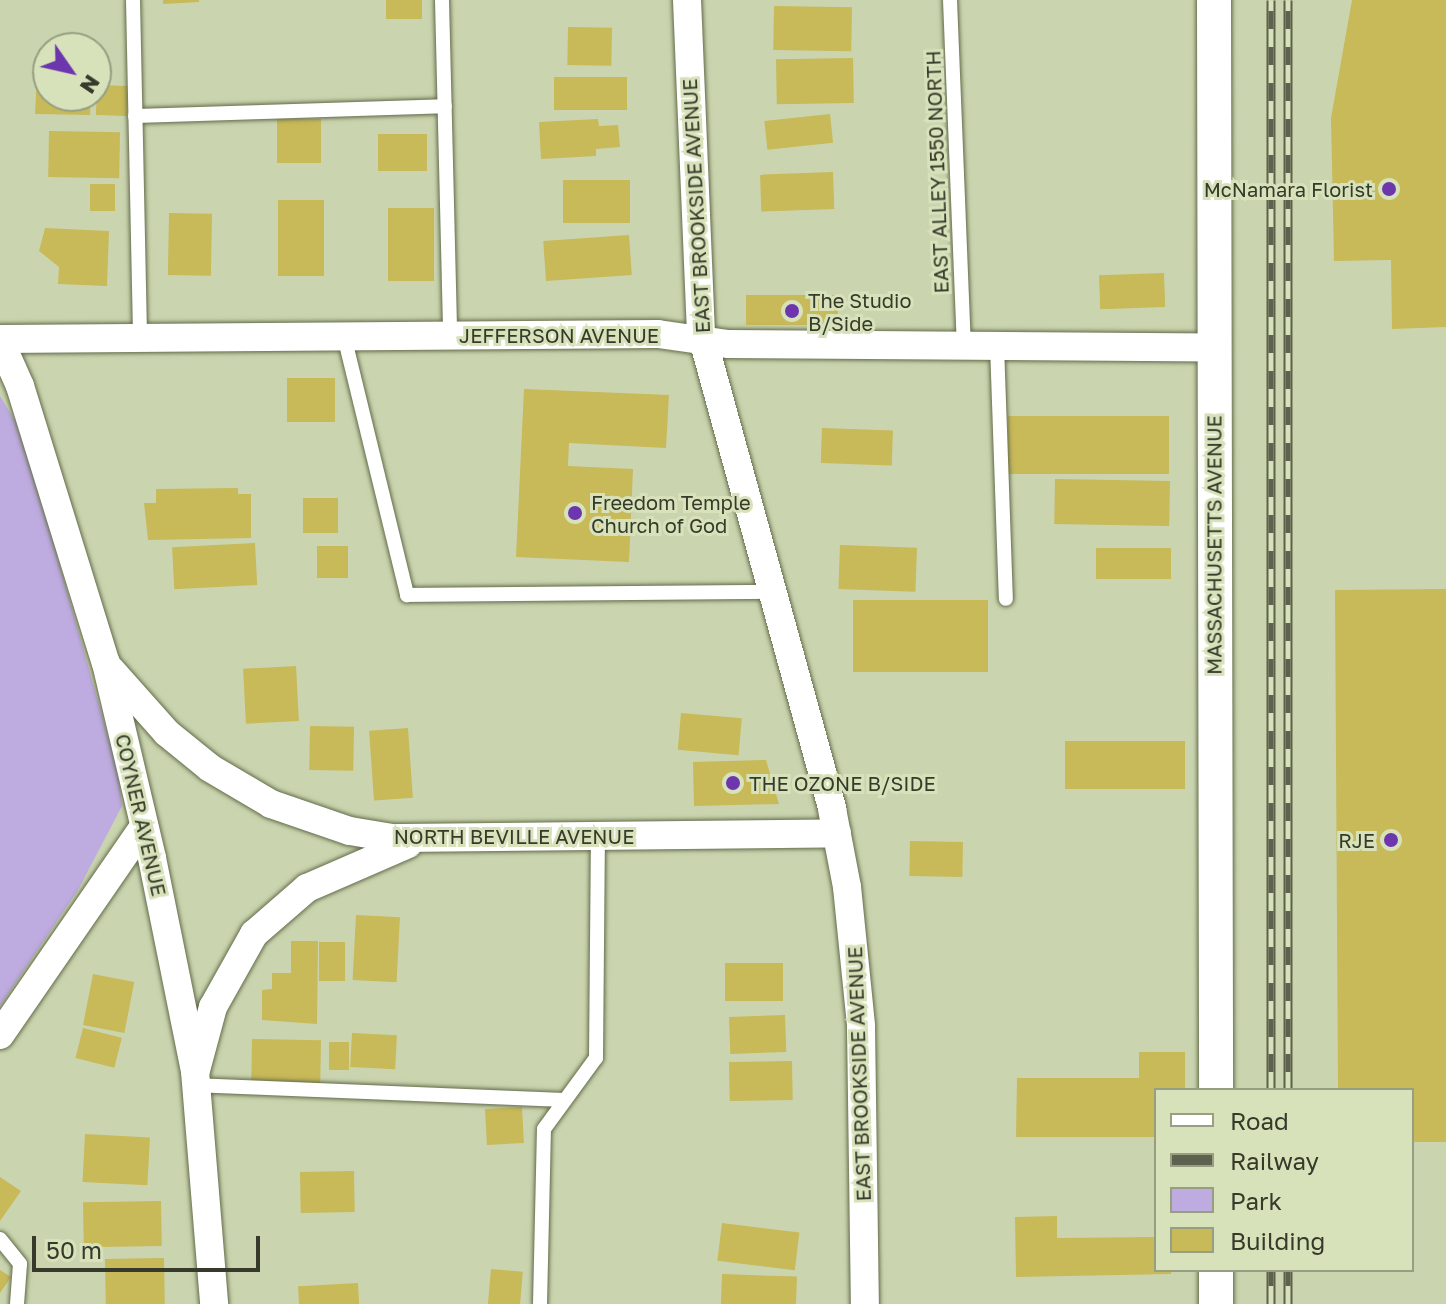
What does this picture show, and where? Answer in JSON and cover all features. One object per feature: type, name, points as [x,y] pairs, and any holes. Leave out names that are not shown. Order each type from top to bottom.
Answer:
[{"type":"street","name":"EAST BROOKSIDE AVENUE","points":[[687,0],[703,342],[837,833],[859,994],[865,1304]]},
{"type":"street","name":"MASSACHUSETTS AVENUE","points":[[1214,0],[1216,1088]]},
{"type":"street","name":"JEFFERSON AVENUE","points":[[0,340],[658,334],[703,342],[1214,347]]},
{"type":"street","name":"COYNER AVENUE","points":[[0,340],[20,386],[106,663],[144,826],[194,1080],[214,1304]]},
{"type":"street","name":"NORTH BEVILLE AVENUE","points":[[106,663],[167,733],[245,790],[297,815],[350,831],[428,838],[837,833]]},
{"type":"street","points":[[0,1035],[144,826]]},
{"type":"street","points":[[194,1080],[213,1007],[231,968],[274,914],[331,875],[382,851],[428,838]]},
{"type":"street","points":[[1216,1272],[1216,1304]]},
{"type":"lane","points":[[133,0],[140,338]]},
{"type":"lane","points":[[442,0],[450,336]]},
{"type":"lane","name":"EAST ALLEY 1550 NORTH","points":[[950,0],[964,343]]},
{"type":"lane","points":[[135,116],[445,106]]},
{"type":"lane","points":[[344,336],[407,595],[770,592]]},
{"type":"lane","points":[[997,345],[1006,599]]},
{"type":"lane","points":[[540,1304],[540,1148],[544,1129],[596,1058],[598,836]]},
{"type":"lane","points":[[194,1080],[564,1100]]},
{"type":"lane","points":[[0,1239],[20,1264],[17,1304]]},
{"type":"green space","points":[[0,396],[17,424],[55,548],[118,772],[122,806],[78,890],[0,1006]]},
{"type":"building","points":[[163,0],[199,0],[199,2],[163,4]]},
{"type":"building","points":[[386,0],[422,0],[422,19],[386,19]]},
{"type":"building","name":"McNamara Florist","points":[[1352,0],[1446,0],[1446,327],[1392,329],[1391,260],[1334,261],[1331,118]]},
{"type":"building","points":[[774,6],[852,7],[851,51],[773,50]]},
{"type":"building","points":[[568,27],[612,28],[611,66],[567,65]]},
{"type":"building","points":[[853,58],[854,103],[777,104],[776,59]]},
{"type":"building","points":[[554,77],[627,77],[627,110],[554,110]]},
{"type":"building","points":[[112,86],[128,86],[127,116],[96,115],[96,112],[112,112]]},
{"type":"building","points":[[35,112],[90,112],[90,115]]},
{"type":"building","points":[[830,114],[833,143],[767,150],[764,121]]},
{"type":"building","points":[[277,119],[321,119],[321,163],[277,163]]},
{"type":"building","points":[[598,119],[599,126],[618,125],[620,147],[596,149],[596,156],[541,159],[539,122]]},
{"type":"building","points":[[49,131],[120,132],[119,178],[48,177]]},
{"type":"building","points":[[378,134],[427,134],[427,171],[378,171]]},
{"type":"building","points":[[833,172],[834,209],[761,212],[760,175]]},
{"type":"building","points":[[563,180],[630,180],[630,223],[563,223]]},
{"type":"building","points":[[90,184],[115,184],[115,211],[90,211]]},
{"type":"building","points":[[278,200],[324,200],[324,276],[278,276]]},
{"type":"building","points":[[388,208],[434,208],[434,281],[388,281]]},
{"type":"building","points":[[169,213],[212,214],[211,276],[168,275]]},
{"type":"building","points":[[45,228],[109,231],[107,286],[58,284],[59,267],[39,251]]},
{"type":"building","points":[[629,235],[632,275],[546,281],[543,241]]},
{"type":"building","points":[[1164,273],[1165,307],[1100,309],[1099,275]]},
{"type":"building","name":"The Studio B/Side","points":[[746,295],[838,295],[838,325],[746,325]]},
{"type":"building","points":[[287,378],[335,378],[335,422],[287,422]]},
{"type":"building","name":"Freedom Temple Church of God","points":[[524,389],[669,395],[666,448],[569,443],[568,466],[633,469],[629,562],[516,557]]},
{"type":"building","points":[[1008,416],[1169,416],[1169,474],[1008,474]]},
{"type":"building","points":[[822,428],[893,430],[892,465],[821,463]]},
{"type":"building","points":[[1055,479],[1170,481],[1169,526],[1054,524]]},
{"type":"building","points":[[238,488],[238,494],[251,494],[251,538],[148,540],[144,503],[156,503],[156,489]]},
{"type":"building","points":[[303,498],[338,498],[338,533],[303,533]]},
{"type":"building","points":[[255,543],[257,585],[174,589],[172,547]]},
{"type":"building","points":[[840,545],[917,548],[915,592],[838,589]]},
{"type":"building","points":[[317,546],[348,546],[348,578],[317,578]]},
{"type":"building","points":[[1096,548],[1171,548],[1171,579],[1096,579]]},
{"type":"building","name":"RJE","points":[[1446,589],[1446,1142],[1414,1142],[1414,1088],[1338,1088],[1335,590]]},
{"type":"building","points":[[853,600],[988,600],[988,672],[853,672]]},
{"type":"building","points":[[296,666],[299,721],[246,724],[243,669]]},
{"type":"building","points":[[681,713],[742,718],[739,755],[678,750]]},
{"type":"building","points":[[310,726],[354,727],[353,771],[309,770]]},
{"type":"building","points":[[408,728],[413,798],[374,801],[369,731]]},
{"type":"building","points":[[1065,741],[1185,741],[1185,789],[1065,789]]},
{"type":"building","name":"THE OZONE B/SIDE","points":[[766,760],[779,804],[694,806],[693,762]]},
{"type":"building","points":[[910,841],[963,842],[962,877],[909,876]]},
{"type":"building","points":[[356,915],[400,917],[397,982],[353,980]]},
{"type":"building","points":[[291,941],[318,941],[317,1024],[262,1020],[262,990],[272,989],[272,973],[291,973]]},
{"type":"building","points":[[319,942],[345,942],[345,981],[319,981]]},
{"type":"building","points":[[725,963],[783,963],[783,1001],[725,1001]]},
{"type":"building","points":[[93,974],[134,982],[124,1033],[83,1025]]},
{"type":"building","points":[[785,1015],[786,1052],[730,1054],[729,1017]]},
{"type":"building","points":[[83,1028],[122,1038],[114,1068],[76,1058]]},
{"type":"building","points":[[352,1033],[397,1035],[395,1069],[350,1067]]},
{"type":"building","points":[[252,1039],[321,1040],[320,1086],[251,1085]]},
{"type":"building","points":[[329,1042],[349,1042],[349,1070],[329,1070]]},
{"type":"building","points":[[1139,1052],[1185,1052],[1185,1088],[1154,1088],[1154,1137],[1016,1137],[1017,1078],[1139,1078]]},
{"type":"building","points":[[792,1061],[793,1100],[730,1101],[729,1062]]},
{"type":"building","points":[[522,1107],[524,1143],[487,1145],[485,1109]]},
{"type":"building","points":[[85,1134],[150,1137],[147,1185],[82,1182]]},
{"type":"building","points":[[354,1171],[355,1212],[301,1213],[300,1172]]},
{"type":"building","points":[[0,1177],[21,1191],[0,1221]]},
{"type":"building","points":[[161,1201],[162,1246],[84,1247],[83,1202]]},
{"type":"building","points":[[1057,1216],[1057,1238],[1154,1237],[1154,1272],[1171,1274],[1016,1277],[1015,1217]]},
{"type":"building","points":[[722,1223],[799,1233],[795,1270],[717,1261]]},
{"type":"building","points":[[164,1258],[165,1304],[106,1304],[105,1259]]},
{"type":"building","points":[[491,1269],[523,1272],[520,1304],[488,1304]]},
{"type":"building","points":[[0,1270],[11,1277],[0,1293]]},
{"type":"building","points":[[722,1274],[797,1277],[796,1304],[721,1304]]},
{"type":"building","points":[[358,1283],[359,1304],[299,1304],[298,1286]]},
{"type":"railway","points":[[1271,0],[1271,1088]]},
{"type":"railway","points":[[1288,0],[1288,1088]]},
{"type":"railway","points":[[1271,1272],[1271,1304]]},
{"type":"railway","points":[[1288,1272],[1288,1304]]},
{"type":"place","name":"McNamara Florist","points":[[1389,189]]},
{"type":"place","name":"The Studio B/Side","points":[[792,311]]},
{"type":"place","name":"Freedom Temple Church of God","points":[[575,513]]},
{"type":"place","name":"THE OZONE B/SIDE","points":[[733,783]]},
{"type":"place","name":"RJE","points":[[1391,840]]}]
